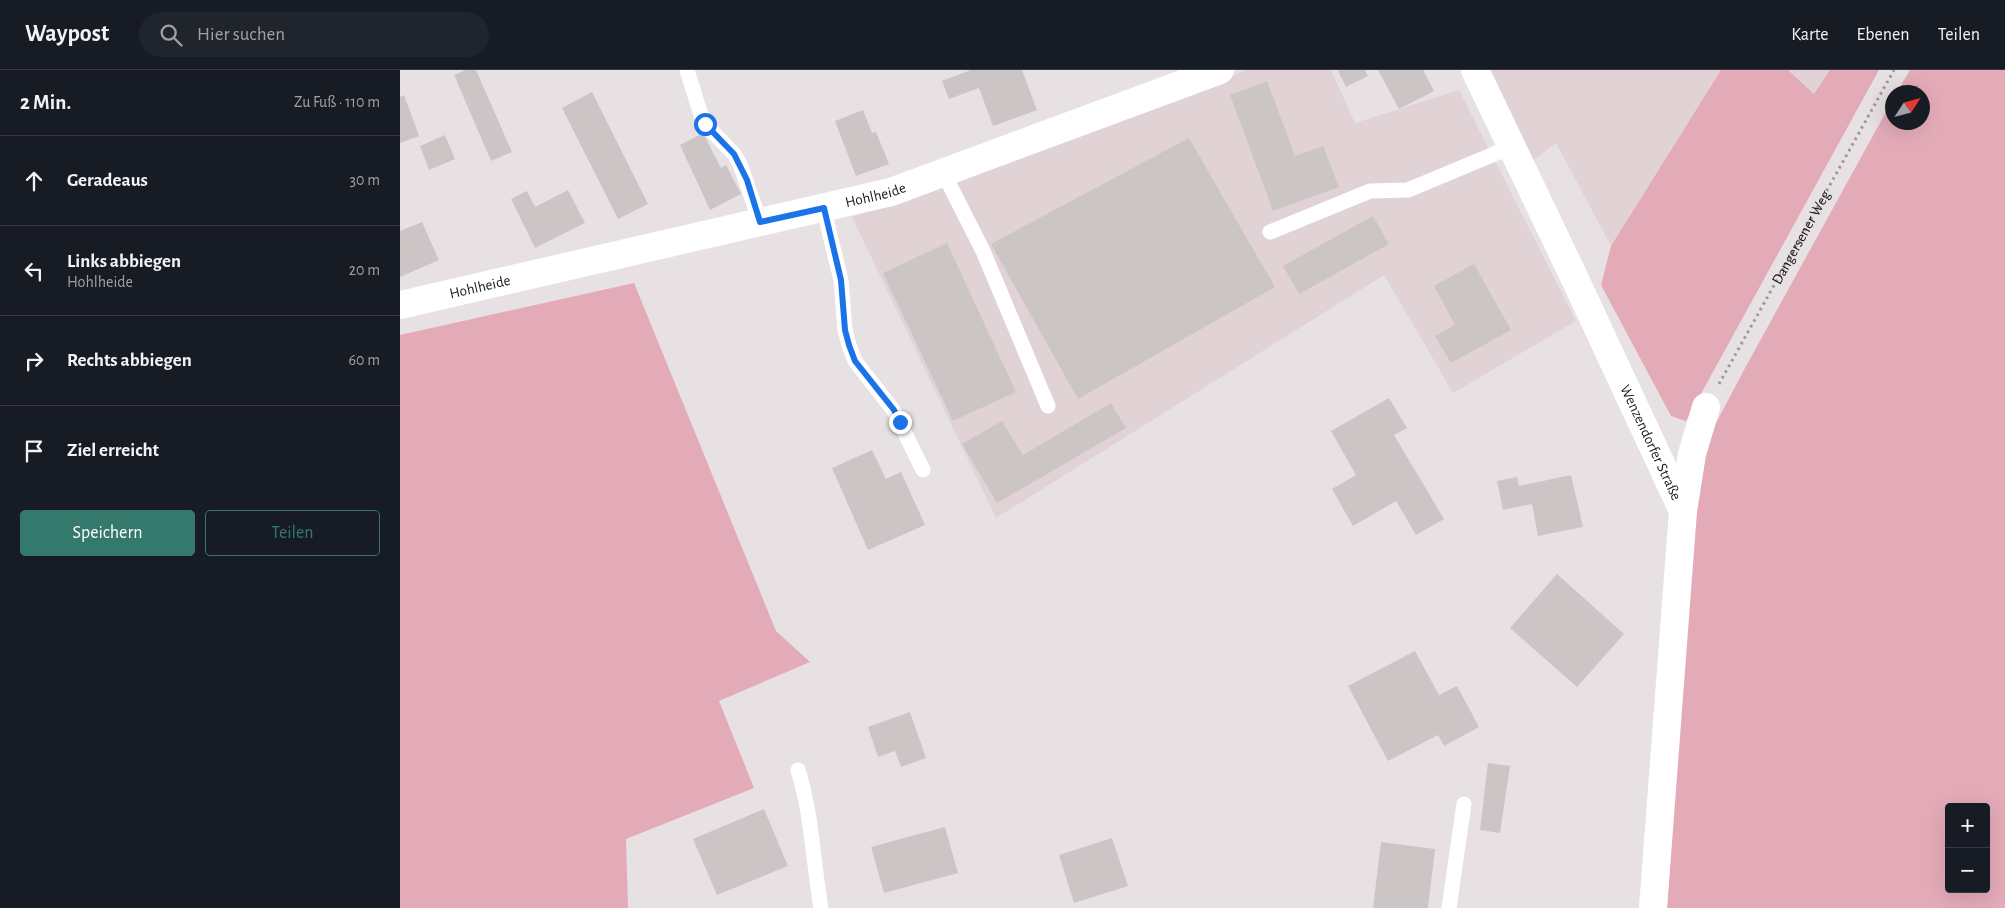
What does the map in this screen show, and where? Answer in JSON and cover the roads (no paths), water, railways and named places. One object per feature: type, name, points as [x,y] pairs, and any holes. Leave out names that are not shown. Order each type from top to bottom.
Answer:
[{"type":"street","name":"Hohlheide","points":[[400,305],[891,192],[1220,70]]},
{"type":"street","name":"Wenzendorfer Straße","points":[[1474,70],[1579,286],[1684,511],[1653,908]]},
{"type":"street","points":[[1684,511],[1692,454],[1712,397]]},
{"type":"lane","points":[[688,70],[705,124],[729,147],[737,159],[747,180],[760,222]]},
{"type":"lane","points":[[1270,232],[1370,191],[1408,190],[1511,146]]},
{"type":"lane","points":[[943,172],[982,251],[1048,406]]},
{"type":"lane","points":[[824,208],[841,280],[845,330],[855,361],[894,410],[923,470]]},
{"type":"lane","points":[[798,770],[807,800],[821,908]]},
{"type":"lane","points":[[1449,908],[1464,804]]}]
